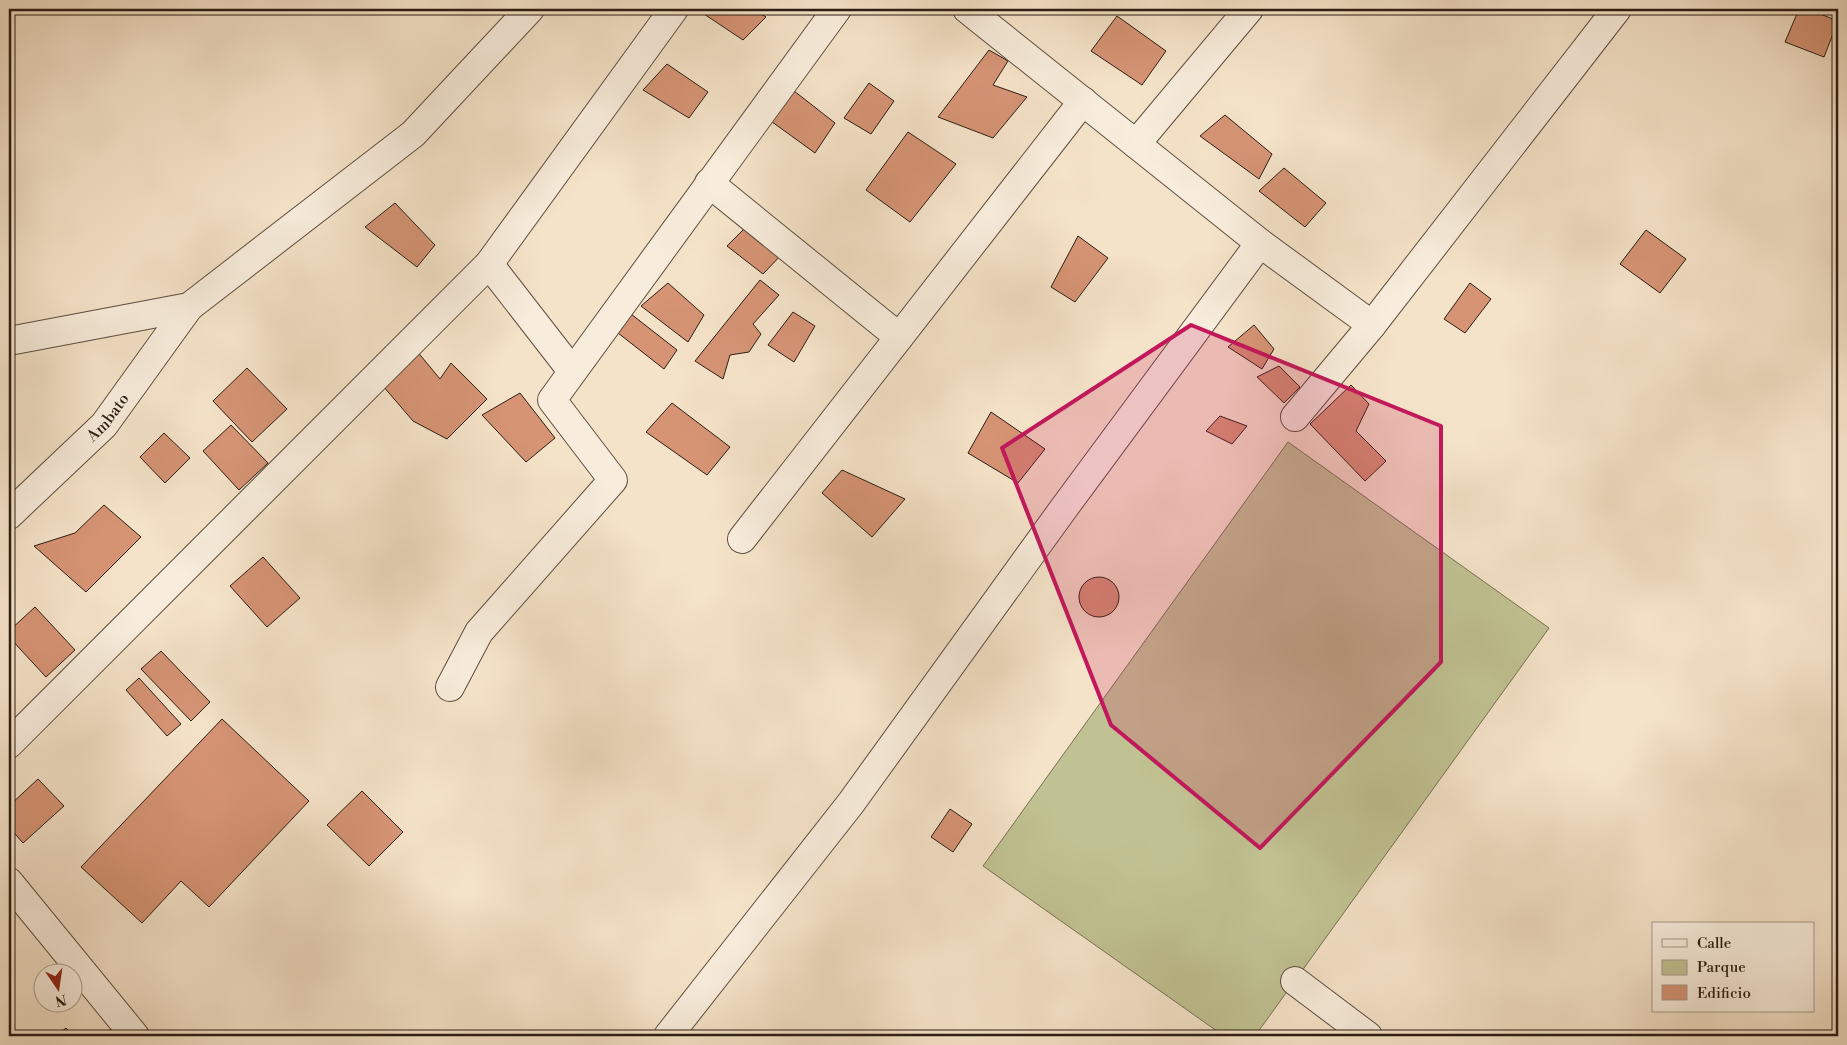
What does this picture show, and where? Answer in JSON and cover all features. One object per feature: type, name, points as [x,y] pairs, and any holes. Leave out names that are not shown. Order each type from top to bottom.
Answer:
[{"type":"street","points":[[9,340],[189,306],[413,134],[530,9]]},
{"type":"street","points":[[9,744],[488,264],[674,9]]},
{"type":"street","points":[[450,688],[479,632],[613,480],[552,400],[837,9]]},
{"type":"street","points":[[967,9],[1260,243],[1372,325]]},
{"type":"street","points":[[1136,144],[1249,9]]},
{"type":"street","points":[[1295,417],[1372,325],[1617,9]]},
{"type":"street","points":[[742,539],[1083,101]]},
{"type":"street","points":[[710,183],[899,337]]},
{"type":"street","points":[[668,1036],[851,803],[1064,508],[1260,243]]},
{"type":"street","points":[[488,264],[572,371]]},
{"type":"street","name":"Ambato","points":[[9,515],[104,425],[189,306]]},
{"type":"street","points":[[9,882],[135,1036]]},
{"type":"street","points":[[1295,980],[1368,1036]]},
{"type":"highlighted area","points":[[1191,325],[1441,426],[1441,662],[1260,848],[1111,725],[1002,448]]},
{"type":"green space","points":[[1288,442],[1549,628],[1255,1036],[1224,1036],[983,866]]},
{"type":"building","points":[[709,9],[753,9],[766,17],[743,40],[704,14]]},
{"type":"building","points":[[1799,9],[1808,9],[1838,21],[1824,57],[1785,42]]},
{"type":"building","points":[[1117,16],[1166,51],[1142,85],[1091,51]]},
{"type":"building","points":[[989,50],[1008,61],[993,85],[1027,97],[993,138],[938,117]]},
{"type":"building","points":[[667,64],[708,92],[689,118],[643,90]]},
{"type":"building","points":[[869,83],[894,101],[871,134],[844,118]]},
{"type":"building","points":[[789,87],[835,123],[815,153],[768,119]]},
{"type":"building","points":[[1225,115],[1272,154],[1259,179],[1200,136]]},
{"type":"building","points":[[908,132],[956,164],[910,222],[866,190]]},
{"type":"building","points":[[1284,168],[1326,203],[1305,227],[1259,191]]},
{"type":"building","points":[[395,203],[435,245],[417,267],[365,227]]},
{"type":"building","points":[[749,224],[783,253],[763,274],[727,246]]},
{"type":"building","points":[[1646,230],[1686,259],[1660,293],[1620,264]]},
{"type":"building","points":[[1078,236],[1108,258],[1075,302],[1051,287]]},
{"type":"building","points":[[760,280],[779,295],[753,324],[761,334],[749,352],[730,355],[723,379],[695,361]]},
{"type":"building","points":[[668,283],[704,315],[688,342],[641,306]]},
{"type":"building","points":[[1470,283],[1491,299],[1465,333],[1444,319]]},
{"type":"building","points":[[793,312],[815,326],[794,362],[768,345]]},
{"type":"building","points":[[631,314],[677,350],[664,369],[618,333]]},
{"type":"building","points":[[1254,325],[1274,349],[1262,369],[1228,347]]},
{"type":"building","points":[[416,350],[440,379],[451,363],[487,399],[447,439],[413,421],[383,386]]},
{"type":"building","points":[[1279,366],[1300,387],[1284,403],[1257,377]]},
{"type":"building","points":[[247,368],[287,409],[252,442],[213,401]]},
{"type":"building","points":[[1351,385],[1369,404],[1356,431],[1386,461],[1365,481],[1310,424]]},
{"type":"building","points":[[520,393],[555,438],[526,462],[482,415]]},
{"type":"building","points":[[672,403],[730,447],[707,475],[646,432]]},
{"type":"building","points":[[991,412],[1045,449],[1018,483],[968,453]]},
{"type":"building","points":[[1220,416],[1247,426],[1232,444],[1206,431]]},
{"type":"building","points":[[231,425],[268,463],[239,490],[203,451]]},
{"type":"building","points":[[164,433],[190,458],[165,483],[140,457]]},
{"type":"building","points":[[842,470],[905,499],[872,537],[822,493]]},
{"type":"building","points":[[104,505],[141,537],[86,592],[34,546],[75,533]]},
{"type":"building","points":[[263,557],[300,598],[267,627],[230,586]]},
{"type":"building","points":[[1095,577],[1103,577],[1110,580],[1116,586],[1119,597],[1116,608],[1110,614],[1103,617],[1095,617],[1088,614],[1082,608],[1079,601],[1079,593],[1082,586],[1088,580]]},
{"type":"building","points":[[35,607],[75,650],[46,677],[9,637],[9,631]]},
{"type":"building","points":[[161,651],[210,702],[191,721],[141,669]]},
{"type":"building","points":[[139,678],[181,724],[167,736],[126,690]]},
{"type":"building","points":[[222,719],[309,801],[209,907],[181,881],[142,923],[81,867]]},
{"type":"building","points":[[38,779],[64,806],[23,843],[9,827],[9,806]]},
{"type":"building","points":[[362,791],[403,832],[369,866],[327,825]]},
{"type":"building","points":[[950,809],[972,824],[953,852],[931,837]]},
{"type":"building","points":[[66,1028],[74,1036],[56,1036]]}]
